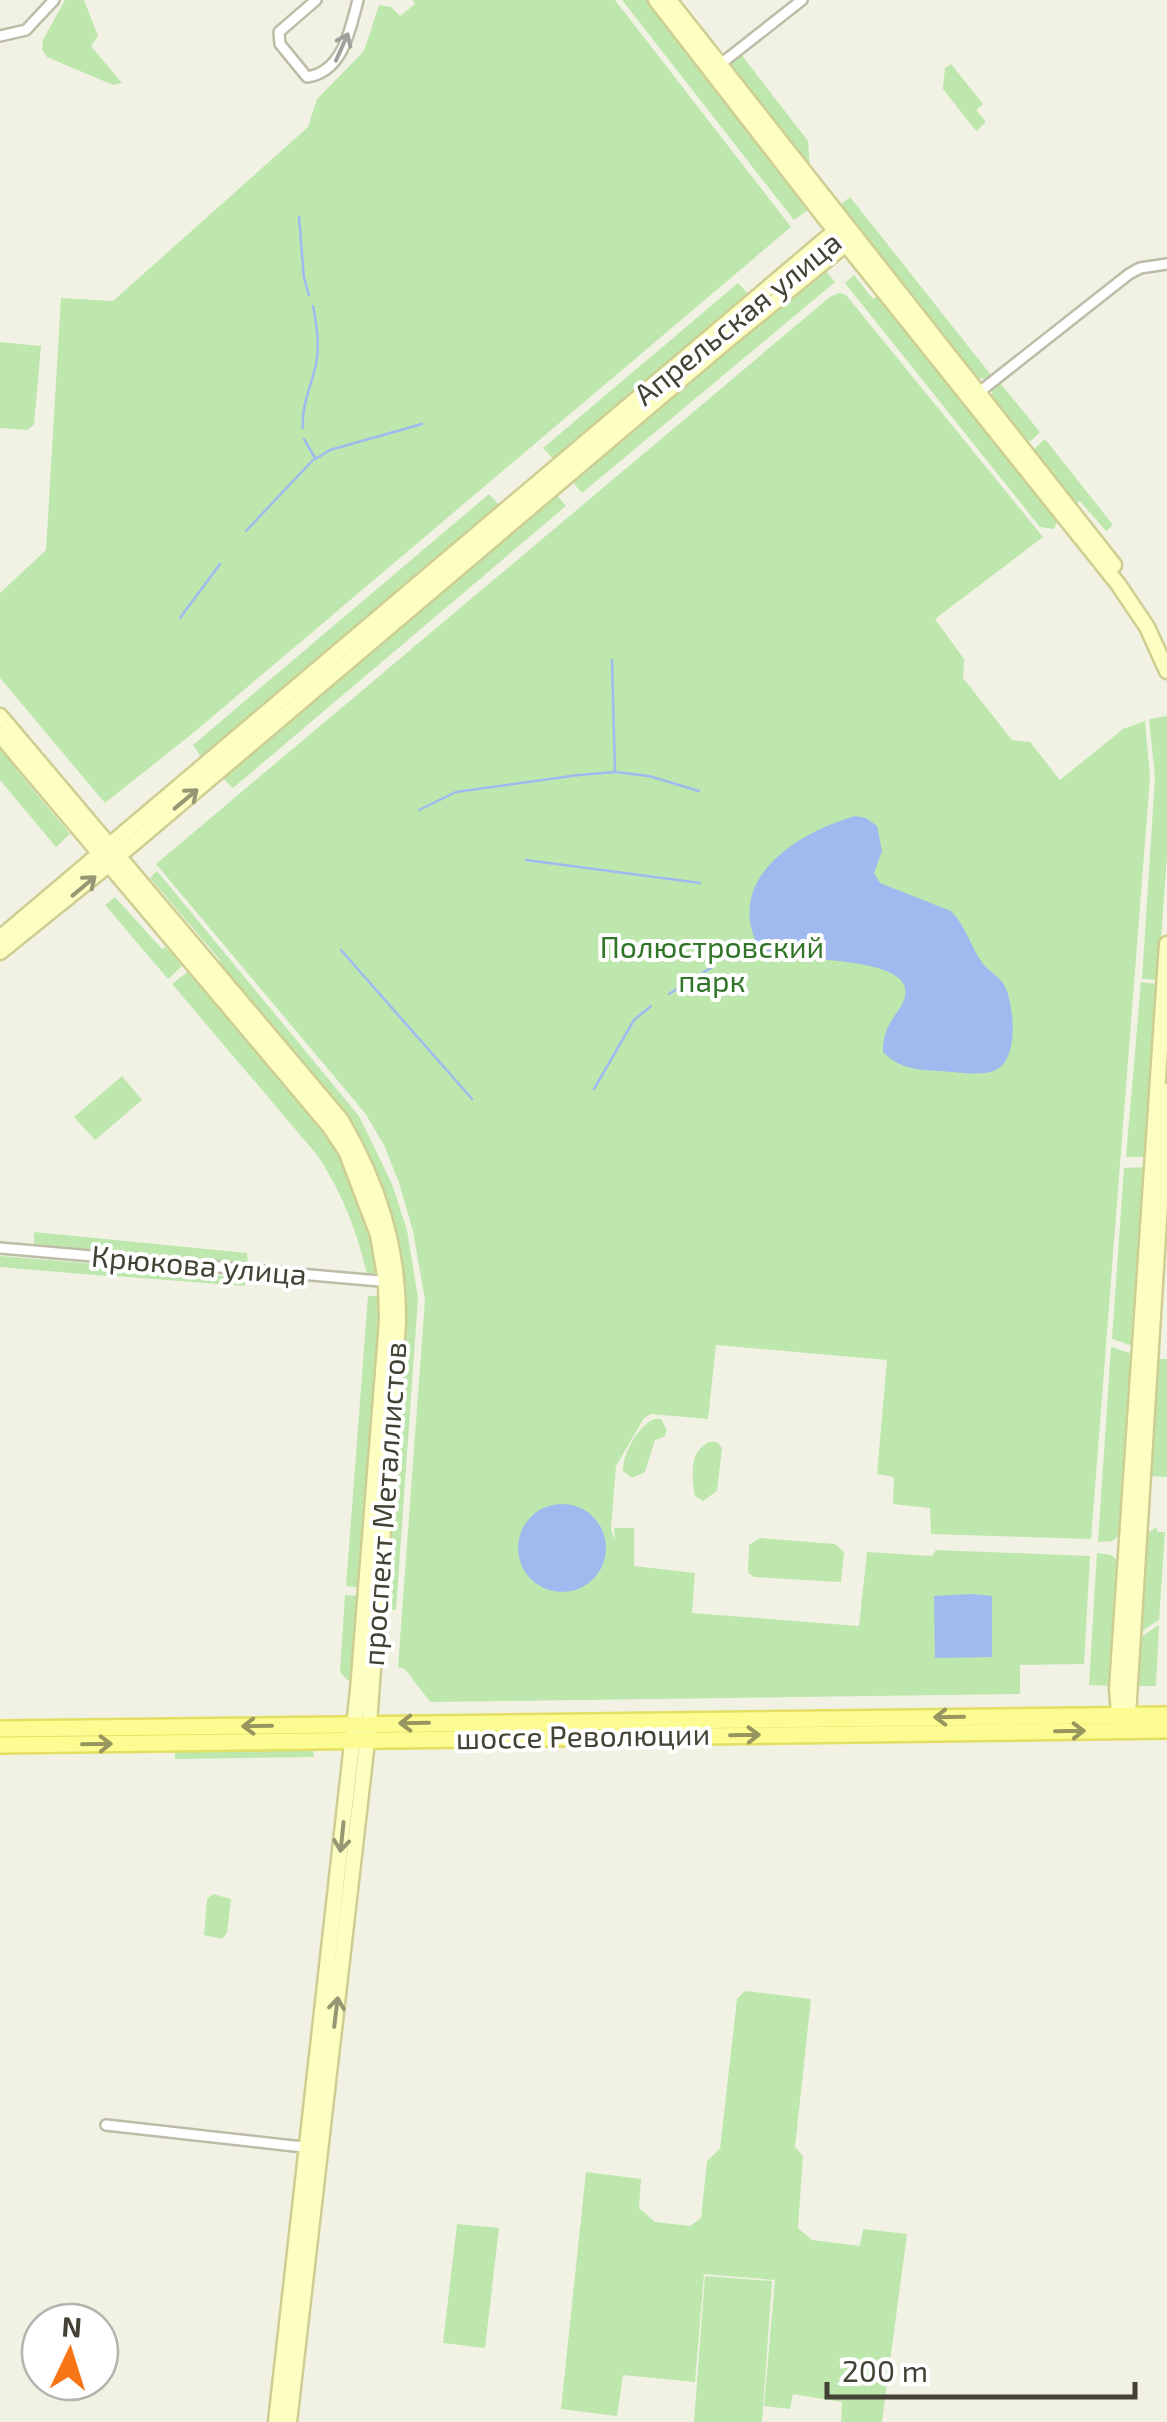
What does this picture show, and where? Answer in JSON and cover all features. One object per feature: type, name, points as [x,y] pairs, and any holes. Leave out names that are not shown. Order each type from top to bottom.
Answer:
[{"type":"main road","name":"шоссе Революции","points":[[0,1746],[361,1732],[1122,1720],[1167,1715]]},
{"type":"main road","name":"шоссе Революции","points":[[1122,1720],[1167,1730]]},
{"type":"main road","name":"шоссе Революции","points":[[0,1729],[361,1732]]},
{"type":"street","points":[[0,36],[26,30],[54,0]]},
{"type":"street","points":[[316,0],[282,27],[278,39],[308,76],[323,73],[334,65],[358,0]]},
{"type":"street","points":[[656,0],[716,68]]},
{"type":"street","points":[[669,0],[843,235],[1124,579],[1167,652]]},
{"type":"street","points":[[716,68],[802,0]]},
{"type":"street","name":"Апрельская улица","points":[[0,952],[109,854],[843,235]]},
{"type":"street","points":[[975,396],[1129,274],[1140,268],[1167,264]]},
{"type":"street","points":[[975,396],[1134,605],[1167,671]]},
{"type":"street","name":"проспект Металлистов","points":[[0,716],[338,1139],[369,1207],[392,1282],[398,1322],[361,1732],[314,2148],[289,2422]]},
{"type":"street","name":"проспект Металлистов","points":[[0,735],[109,854]]},
{"type":"street","name":"Апрельская улица","points":[[0,938],[109,854]]},
{"type":"street","points":[[1122,1720],[1167,944]]},
{"type":"street","points":[[1122,1720],[1167,1091]]},
{"type":"street","name":"Крюкова улица","points":[[0,1248],[392,1282]]},
{"type":"street","points":[[106,2125],[314,2148]]},
{"type":"street","name":"проспект Металлистов","points":[[276,2422],[314,2148]]},
{"type":"green space","points":[[65,0],[84,0],[98,36],[91,46],[122,83],[113,85],[47,57],[42,50],[43,40]]},
{"type":"green space","points":[[413,0],[615,0],[791,227],[105,803],[0,678],[0,593],[46,550],[61,298],[113,301],[308,127],[317,99],[364,51],[379,5],[391,7],[400,16],[415,4]]},
{"type":"green space","points":[[622,0],[648,0],[744,121],[752,138],[808,210],[794,220]]},
{"type":"green space","points":[[740,53],[808,141],[810,169],[731,70],[732,61]]},
{"type":"green space","points":[[951,64],[983,104],[976,110],[986,122],[976,131],[943,89],[945,68]]},
{"type":"green space","points":[[850,197],[991,375],[986,379],[975,378],[839,206]]},
{"type":"green space","points":[[825,270],[835,282],[582,493],[570,479]]},
{"type":"green space","points":[[854,275],[873,299],[877,297],[1058,519],[1054,529],[1040,527],[845,283]]},
{"type":"green space","points":[[738,283],[748,294],[718,325],[556,462],[543,448]]},
{"type":"green space","name":"Полюстровский парк","points":[[846,295],[1043,537],[935,619],[964,659],[963,678],[1012,740],[1030,742],[1060,780],[1123,729],[1145,721],[1150,777],[1091,1539],[931,1534],[930,1508],[893,1504],[894,1477],[877,1474],[887,1360],[716,1345],[708,1419],[651,1414],[644,1418],[616,1466],[611,1528],[615,1542],[614,1528],[634,1528],[634,1566],[695,1573],[692,1613],[859,1626],[867,1552],[932,1556],[936,1550],[1090,1556],[1084,1664],[1020,1665],[1020,1694],[430,1702],[405,1669],[398,1667],[425,1300],[413,1231],[399,1183],[385,1147],[365,1113],[156,864],[831,296]]},
{"type":"green space","points":[[0,342],[41,346],[34,425],[27,430],[0,428]]},
{"type":"green space","points":[[1000,383],[1040,432],[1031,441],[1025,440],[992,398],[992,391]]},
{"type":"green space","points":[[1045,439],[1113,525],[1106,531],[1080,501],[1075,504],[1036,455],[1035,448]]},
{"type":"green space","points":[[554,492],[566,506],[233,788],[222,777]]},
{"type":"green space","points":[[489,494],[501,507],[217,748],[201,757],[193,745]]},
{"type":"green space","points":[[1167,716],[1167,855],[1158,980],[1142,979],[1155,777],[1149,719]]},
{"type":"green space","points":[[0,743],[14,760],[16,769],[70,834],[56,847],[0,780]]},
{"type":"green space","points":[[157,871],[359,1116],[392,1184],[407,1230],[418,1298],[396,1610],[383,1609],[403,1322],[393,1218],[382,1185],[353,1128],[150,878]]},
{"type":"green space","points":[[115,897],[182,966],[168,979],[105,905]]},
{"type":"green space","points":[[187,972],[204,984],[326,1130],[363,1210],[377,1267],[375,1273],[367,1274],[348,1213],[318,1156],[172,984]]},
{"type":"green space","points":[[1141,982],[1158,984],[1146,1157],[1126,1157]]},
{"type":"green space","points":[[122,1076],[142,1100],[95,1140],[74,1117]]},
{"type":"green space","points":[[1145,1167],[1133,1346],[1112,1339],[1124,1168]]},
{"type":"green space","points":[[34,1232],[247,1253],[248,1263],[34,1244]]},
{"type":"green space","points":[[0,1256],[108,1265],[107,1276],[0,1267]]},
{"type":"green space","points":[[115,1266],[246,1278],[245,1286],[114,1276]]},
{"type":"green space","points":[[368,1296],[381,1296],[381,1321],[362,1588],[346,1586]]},
{"type":"green space","points":[[1111,1347],[1133,1354],[1120,1535],[1112,1541],[1098,1542]]},
{"type":"green space","points":[[1155,1359],[1167,1359],[1167,1477],[1150,1476]]},
{"type":"green space","points":[[654,1419],[661,1419],[667,1430],[664,1437],[655,1440],[645,1472],[632,1478],[623,1471],[625,1456],[637,1434]]},
{"type":"green space","points":[[709,1442],[717,1442],[722,1448],[717,1491],[703,1501],[695,1496],[693,1466],[698,1452]]},
{"type":"green space","points":[[1157,1527],[1157,1532],[1165,1532],[1159,1620],[1136,1635],[1142,1536]]},
{"type":"green space","points":[[760,1538],[835,1544],[844,1552],[841,1582],[754,1577],[748,1573],[749,1545]]},
{"type":"green space","points":[[1097,1553],[1111,1555],[1118,1561],[1110,1686],[1089,1685]]},
{"type":"green space","points":[[345,1595],[361,1596],[357,1603],[352,1680],[340,1672]]},
{"type":"green space","points":[[1159,1625],[1156,1686],[1133,1686],[1139,1638]]},
{"type":"green space","points":[[313,1750],[314,1757],[175,1759],[175,1751]]},
{"type":"green space","points":[[213,1894],[231,1899],[227,1933],[222,1939],[204,1935],[207,1899]]},
{"type":"green space","points":[[745,1991],[811,1999],[795,2147],[803,2156],[798,2228],[812,2240],[860,2246],[863,2229],[907,2234],[882,2422],[841,2422],[842,2402],[793,2394],[790,2409],[764,2406],[775,2280],[704,2274],[695,2382],[623,2375],[617,2416],[561,2409],[586,2172],[641,2179],[639,2208],[655,2222],[690,2226],[701,2218],[707,2161],[720,2149],[737,1999]]},
{"type":"green space","points":[[457,2224],[499,2228],[485,2348],[443,2343]]},
{"type":"green space","points":[[705,2276],[772,2281],[762,2422],[694,2422]]},
{"type":"water","points":[[855,816],[877,826],[882,851],[874,873],[880,883],[951,911],[983,964],[1005,986],[1013,1032],[1008,1056],[994,1071],[916,1069],[883,1052],[887,1030],[905,996],[899,978],[887,971],[850,962],[778,956],[759,948],[750,924],[751,901],[758,881],[771,863],[810,834]]},
{"type":"water","points":[[562,1504],[587,1511],[599,1523],[606,1548],[599,1573],[587,1585],[562,1592],[537,1585],[525,1573],[518,1548],[525,1523],[537,1511]]},
{"type":"water","points":[[934,1596],[992,1596],[992,1657],[935,1658]]},
{"type":"waterway","points":[[299,217],[309,295]]},
{"type":"waterway","points":[[303,428],[318,350],[313,306]]},
{"type":"waterway","points":[[246,531],[312,461],[330,450],[422,424]]},
{"type":"waterway","points":[[304,439],[315,458]]},
{"type":"waterway","points":[[180,618],[220,564]]},
{"type":"waterway","points":[[612,660],[615,772]]},
{"type":"waterway","points":[[419,810],[456,792],[615,772],[649,776],[699,791]]},
{"type":"waterway","points":[[526,860],[700,883]]},
{"type":"waterway","points":[[341,950],[472,1099]]},
{"type":"waterway","points":[[669,994],[714,966]]},
{"type":"waterway","points":[[594,1089],[634,1020],[651,1006]]}]
